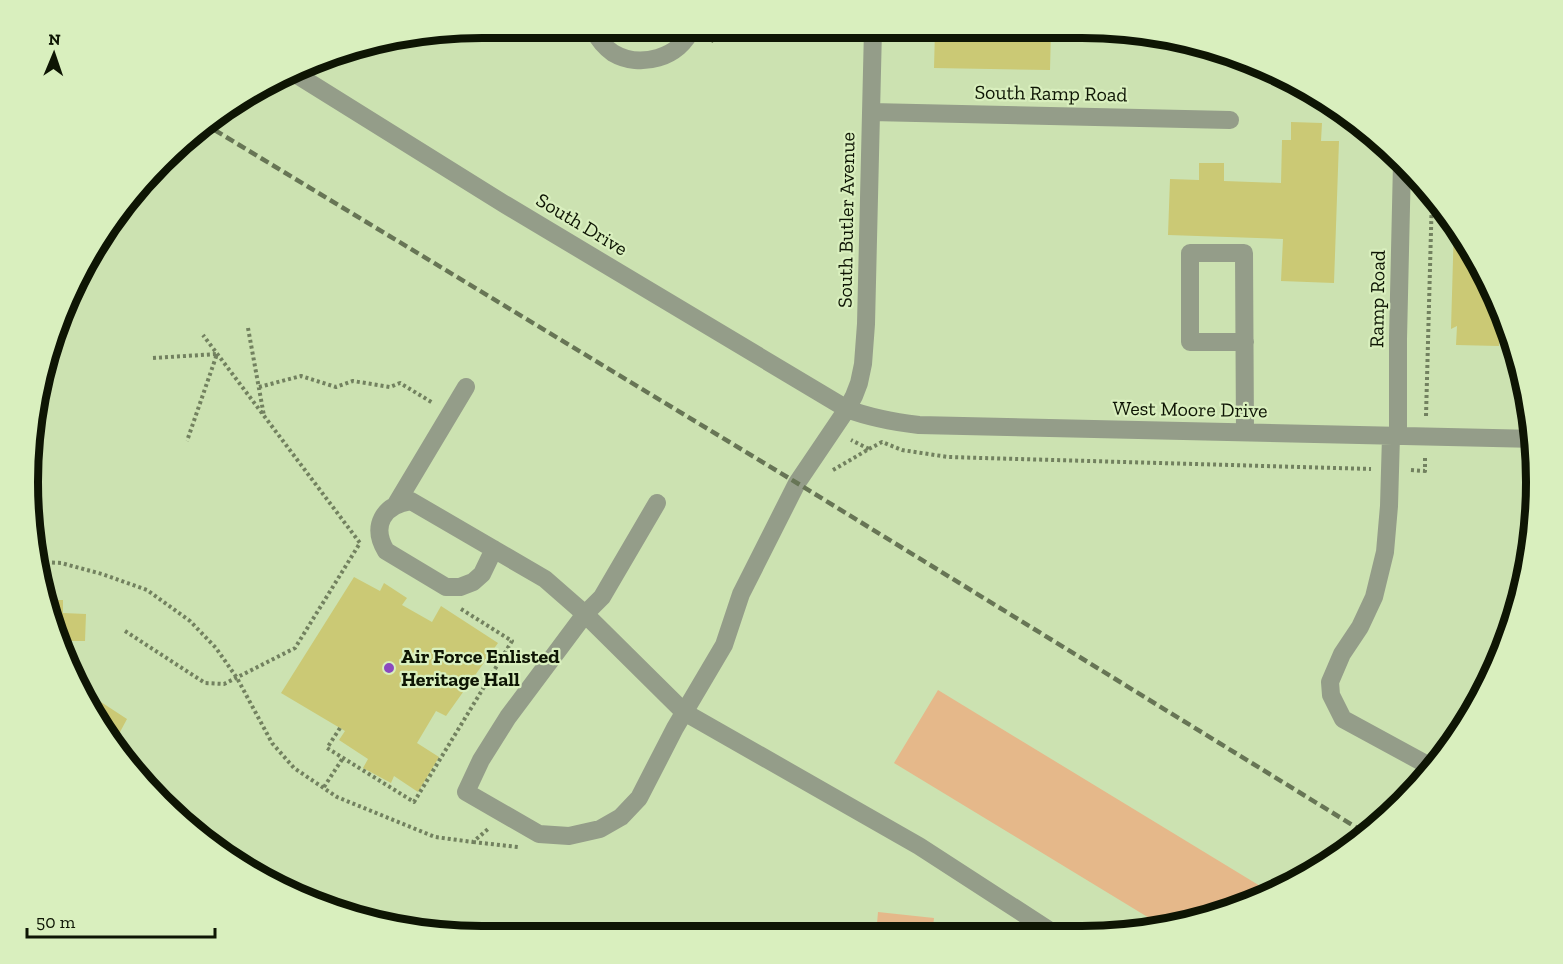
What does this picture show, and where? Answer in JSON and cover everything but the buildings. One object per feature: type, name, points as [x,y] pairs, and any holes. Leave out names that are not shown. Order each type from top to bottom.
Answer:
[{"type":"street","points":[[597,38],[613,53],[633,60],[655,60],[675,51],[686,38]]},
{"type":"street","name":"South Butler Avenue","points":[[585,614],[508,717],[481,760],[466,792],[539,834],[568,836],[600,829],[621,817],[639,798],[684,712],[724,645],[741,594],[797,483],[847,409],[859,383],[865,345],[873,38]]},
{"type":"street","name":"South Drive","points":[[300,76],[516,211],[847,409]]},
{"type":"street","name":"South Ramp Road","points":[[871,112],[1230,120]]},
{"type":"street","name":"Ramp Road","points":[[1402,175],[1394,436],[1385,552],[1374,597],[1360,627],[1342,654],[1330,682],[1330,695],[1343,719],[1425,764]]},
{"type":"street","points":[[1245,342],[1190,342],[1190,253],[1244,253],[1245,342],[1245,432]]},
{"type":"street","points":[[466,387],[396,504],[386,513],[379,533],[386,551],[446,587],[460,587],[473,582],[482,574],[494,549]]},
{"type":"street","name":"West Moore Drive","points":[[847,409],[883,421],[919,425],[1524,439]]},
{"type":"street","points":[[396,504],[411,501],[545,579],[585,614],[684,712],[919,846],[1043,926]]},
{"type":"street","points":[[585,614],[602,597],[657,503]]},
{"type":"path","points":[[248,328],[264,416]]},
{"type":"path","points":[[124,631],[205,683],[224,684],[295,648],[360,543],[202,335]]},
{"type":"path","points":[[153,358],[217,354]]},
{"type":"path","points":[[187,441],[217,354]]},
{"type":"path","points":[[259,387],[301,376],[336,387],[353,381],[390,387],[400,383],[450,413]]},
{"type":"path","points":[[824,475],[869,449],[833,430]]},
{"type":"path","points":[[45,562],[82,568],[147,590],[190,621],[216,648],[237,678],[272,743],[294,768],[337,797],[435,837],[521,848]]},
{"type":"path","points":[[339,728],[327,748],[414,802],[512,641],[455,606]]},
{"type":"path","points":[[324,787],[343,758]]},
{"type":"path","points":[[473,842],[505,814]]},
{"type":"shaded area","points":[[938,690],[1263,888],[1224,903],[1153,921],[894,763]]},
{"type":"shaded area","points":[[878,912],[934,918],[933,926],[877,926]]},
{"type":"railway","points":[[212,128],[797,483],[1359,829]]},
{"type":"place","name":"Air Force Enlisted Heritage Hall","points":[[389,668]]}]
